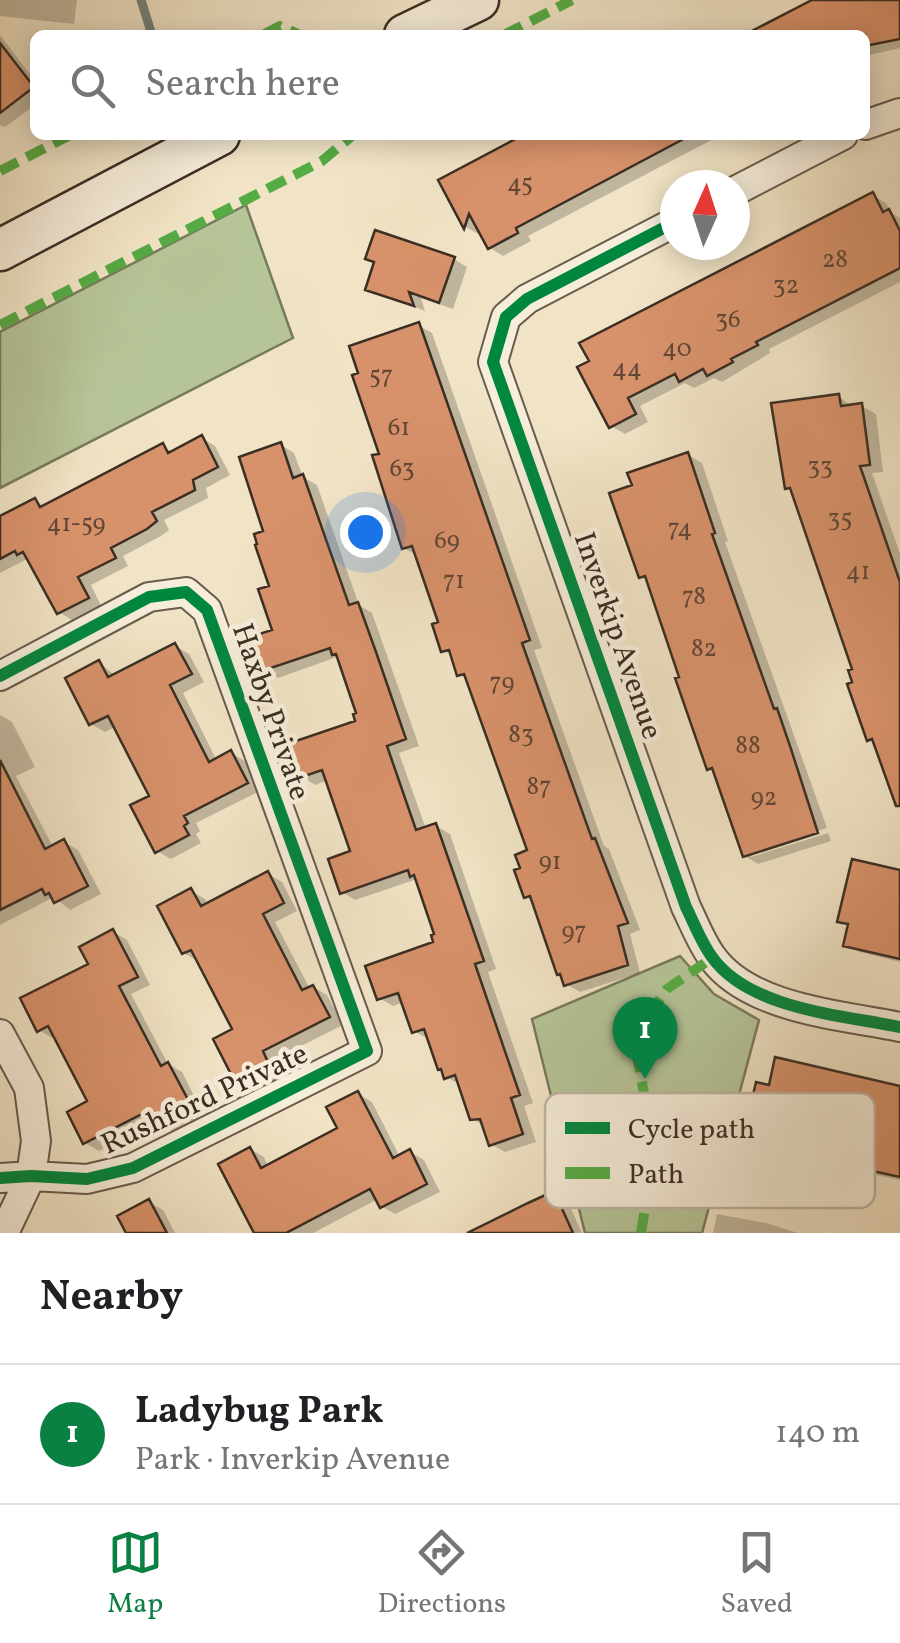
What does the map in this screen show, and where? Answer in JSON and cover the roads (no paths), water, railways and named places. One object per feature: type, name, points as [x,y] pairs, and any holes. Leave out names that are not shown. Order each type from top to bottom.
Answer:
[{"type":"street","points":[[416,30],[478,0]]},
{"type":"street","points":[[870,123],[900,113]]},
{"type":"street","points":[[0,250],[209,140]]},
{"type":"street","points":[[750,183],[832,140]]},
{"type":"street","name":"Inverkip Avenue","points":[[660,230],[527,299],[506,317],[493,362],[686,907],[712,958],[737,982],[775,1001],[900,1027]]},
{"type":"street","name":"Haxby Private","points":[[0,676],[150,597],[186,592],[207,610],[367,1051]]},
{"type":"street","points":[[0,1034],[29,1088],[36,1141],[31,1176],[4,1233]]},
{"type":"street","name":"Rushford Private","points":[[0,1178],[86,1179],[133,1168],[367,1051]]},
{"type":"waterway","points":[[141,0],[150,30]]},
{"type":"place","name":"Ladybug Park","points":[[645,1079]]}]
